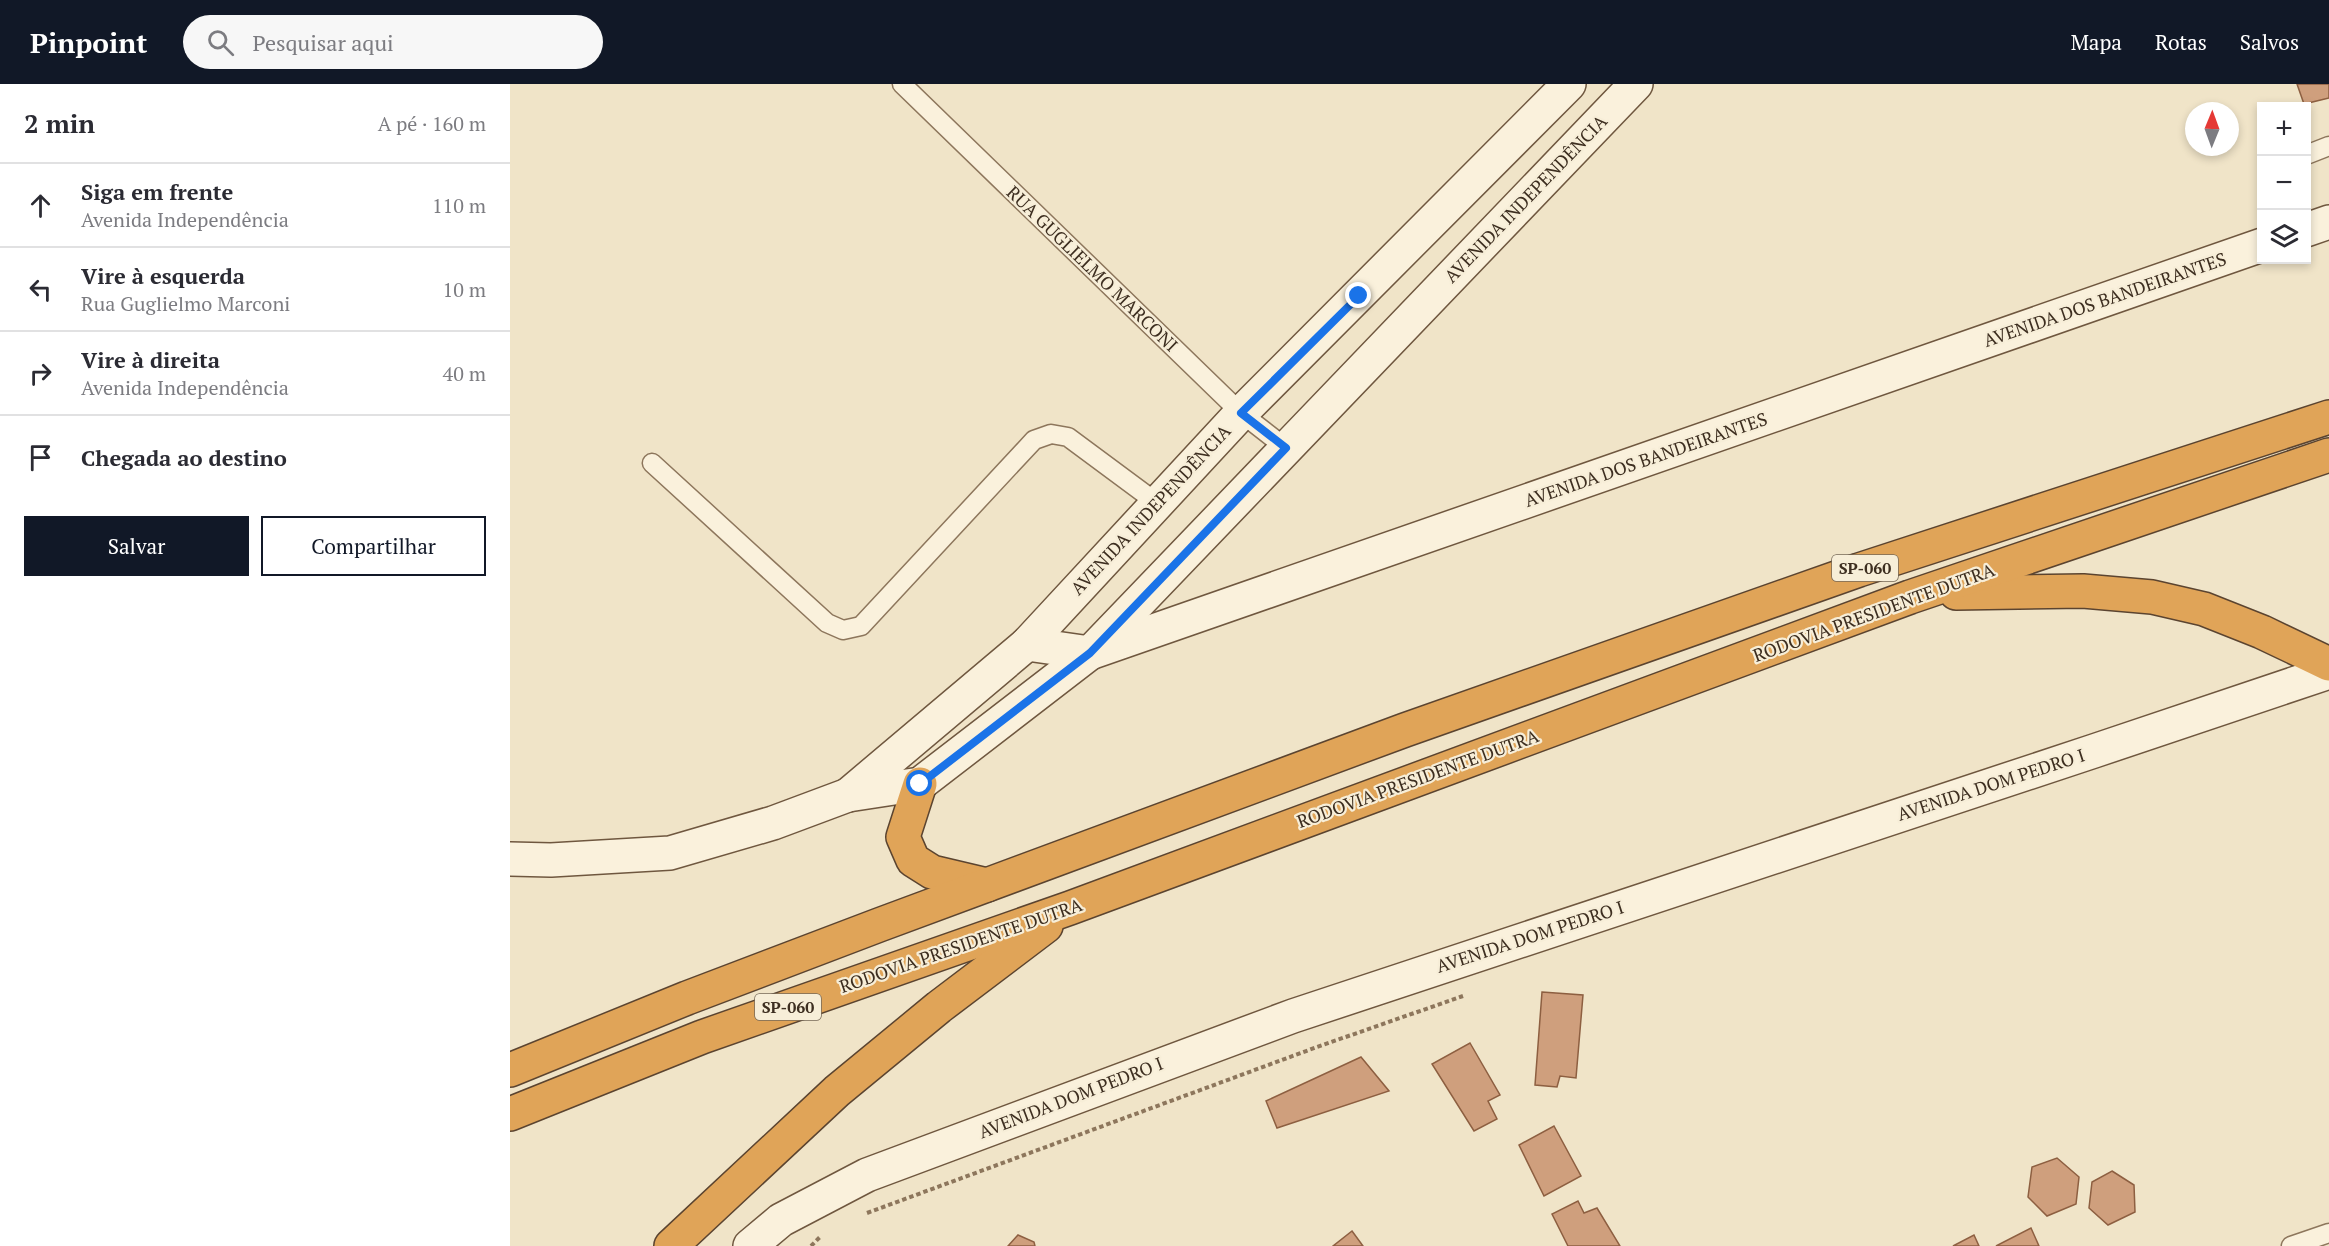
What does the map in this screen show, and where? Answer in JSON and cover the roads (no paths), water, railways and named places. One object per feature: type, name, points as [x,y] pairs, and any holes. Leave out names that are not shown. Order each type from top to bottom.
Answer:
[{"type":"highway","name":"SP-060","points":[[510,1070],[687,998],[1405,730],[1848,574],[2329,417]]},
{"type":"highway","name":"RODOVIA PRESIDENTE DUTRA","points":[[510,1114],[702,1037],[1070,908],[1910,597],[2329,455]]},
{"type":"highway","points":[[1910,597],[1964,592],[2052,591],[2083,591],[2152,597],[2204,609],[2262,632],[2329,664]]},
{"type":"highway","points":[[920,784],[903,837],[913,860],[932,872],[987,885]]},
{"type":"highway","points":[[671,1246],[837,1090],[939,1007],[1070,908]]},
{"type":"main road","name":"AVENIDA INDEPENDÊNCIA","points":[[848,795],[1027,644],[1241,413],[1569,84]]},
{"type":"main road","name":"AVENIDA INDEPENDÊNCIA","points":[[920,784],[1090,653],[1636,84]]},
{"type":"main road","points":[[2311,229],[2329,222]]},
{"type":"main road","name":"AVENIDA DOS BANDEIRANTES","points":[[1027,644],[1090,653],[2257,247]]},
{"type":"main road","name":"AVENIDA DOM PEDRO I","points":[[750,1246],[781,1220],[867,1175],[1293,1016],[2329,672]]},
{"type":"main road","points":[[510,859],[551,860],[670,854],[772,823],[848,795],[920,784]]},
{"type":"main road","points":[[510,871],[551,860]]},
{"type":"lane","name":"RUA GUGLIELMO MARCONI","points":[[902,84],[1241,413],[1286,448]]},
{"type":"lane","points":[[2311,153],[2329,146]]},
{"type":"lane","points":[[652,463],[827,623],[843,630],[861,627],[1034,440],[1051,434],[1068,437],[1157,503]]},
{"type":"lane","points":[[2291,1246],[2329,1233]]}]
